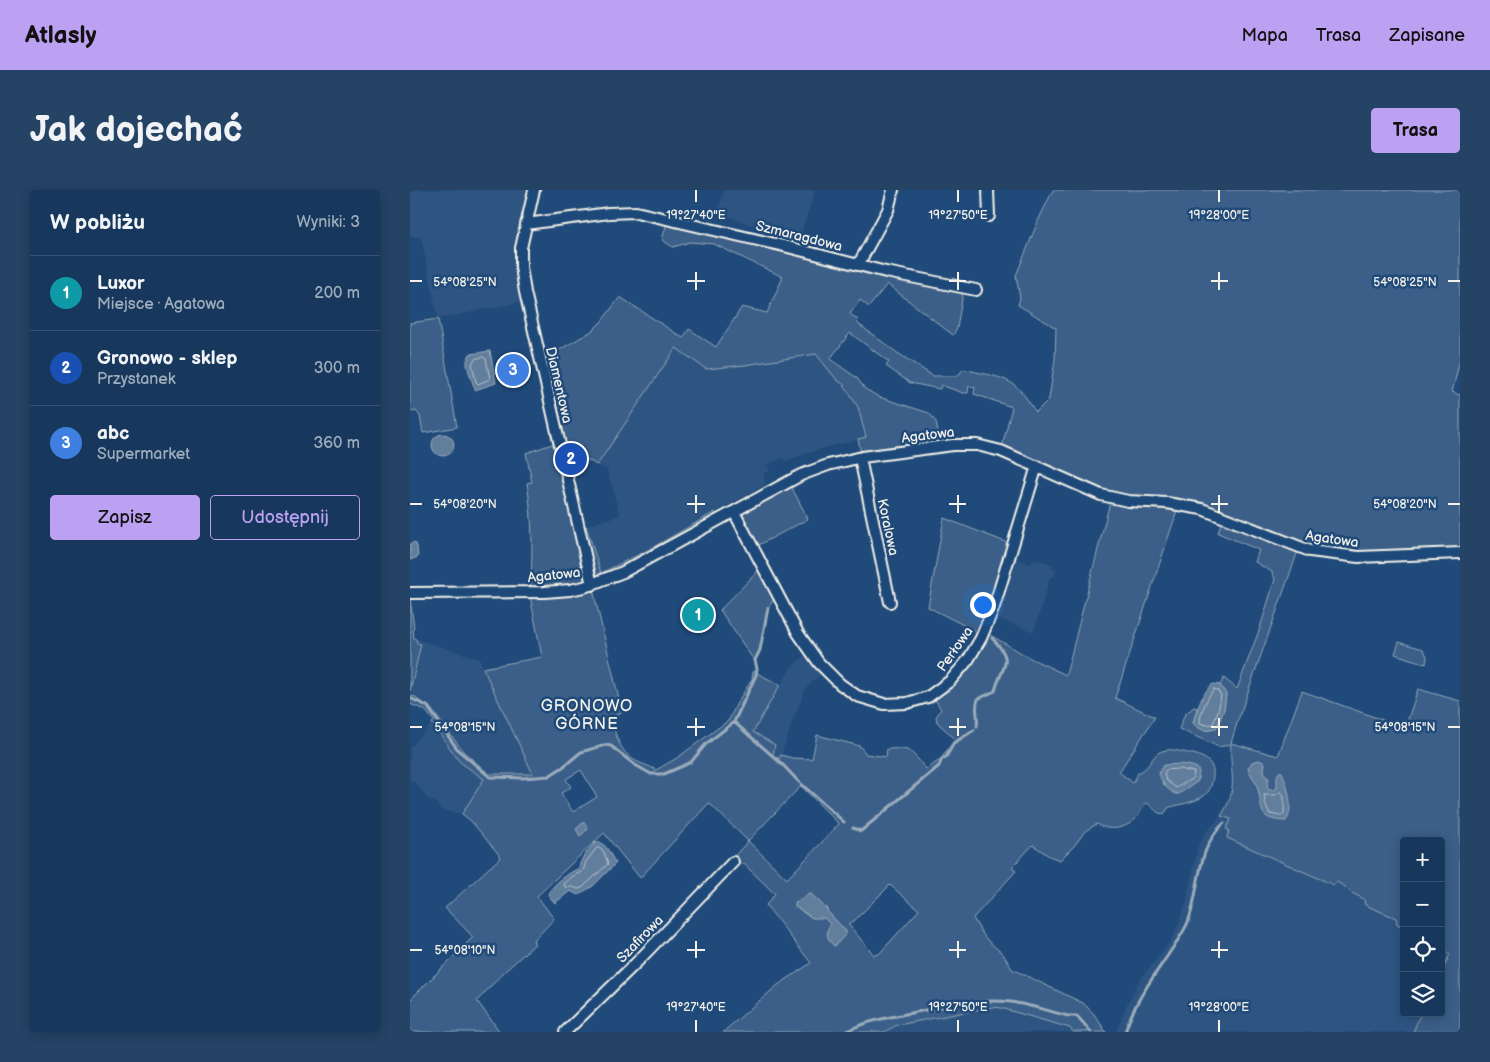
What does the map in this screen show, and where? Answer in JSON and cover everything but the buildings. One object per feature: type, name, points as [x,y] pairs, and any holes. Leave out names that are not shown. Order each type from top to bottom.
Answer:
[{"type":"street","name":"Diamentowa","points":[[534,190],[521,252],[525,292],[592,585]]},
{"type":"street","points":[[858,265],[888,210],[894,190]]},
{"type":"street","points":[[988,190],[989,216]]},
{"type":"street","name":"Szmaragdowa","points":[[526,224],[610,213],[636,212],[858,265],[976,290]]},
{"type":"street","name":"Agatowa","points":[[410,592],[554,592],[592,585],[629,569],[801,475],[828,465],[860,458],[968,444],[1001,450],[1107,497],[1128,501],[1167,503],[1192,507],[1213,513],[1276,540],[1310,551],[1358,557],[1460,553]]},
{"type":"street","name":"Koralowa","points":[[860,458],[890,602]]},
{"type":"street","name":"Perłowa","points":[[734,512],[798,633],[819,663],[840,684],[857,696],[884,704],[907,703],[928,697],[946,685],[963,666],[981,638],[994,607],[1037,466]]},
{"type":"street","name":"Szafirowa","points":[[565,1032],[637,962],[733,862]]},
{"type":"shaded area","points":[[412,190],[534,190],[523,235],[526,301],[438,319],[421,237],[410,236],[410,192]]},
{"type":"shaded area","points":[[725,190],[815,190],[799,240],[782,234],[781,236],[717,212]]},
{"type":"shaded area","points":[[1053,190],[1460,190],[1460,360],[1452,392],[1460,395],[1460,553],[1370,557],[1299,548],[1231,743],[1278,756],[1302,691],[1405,728],[1418,689],[1460,701],[1460,1032],[1413,1032],[1419,1017],[1445,1017],[1445,965],[1450,954],[1445,952],[1445,837],[1400,837],[1400,925],[1397,924],[1396,918],[1365,905],[1364,899],[1350,892],[1344,886],[1336,882],[1334,885],[1227,838],[1229,830],[1226,829],[1231,819],[1221,816],[1227,806],[1232,788],[1231,744],[1219,747],[1179,729],[1185,714],[1194,707],[1197,708],[1193,723],[1195,725],[1207,730],[1217,727],[1224,709],[1226,695],[1220,685],[1224,678],[1237,689],[1260,628],[1275,579],[1272,572],[1255,562],[1259,550],[1218,533],[1223,517],[1179,505],[1115,698],[1155,717],[1119,772],[1133,783],[1138,773],[1147,767],[1158,753],[1175,750],[1202,757],[1210,764],[1213,768],[1213,775],[1210,789],[1201,798],[1168,808],[1162,814],[1147,803],[1134,820],[1119,828],[1107,828],[1097,824],[1085,831],[1075,845],[1060,860],[1049,856],[1033,845],[1012,867],[1016,871],[973,918],[987,940],[1003,954],[1012,969],[1083,1003],[1094,1014],[1106,1032],[1073,1032],[1070,1028],[993,1007],[897,1025],[884,1032],[723,1032],[778,985],[811,963],[766,905],[775,894],[744,864],[736,865],[731,860],[748,841],[709,803],[640,878],[604,833],[537,896],[554,919],[533,941],[535,944],[502,974],[477,1001],[500,1032],[410,1032],[410,1000],[473,937],[445,908],[501,857],[471,821],[462,814],[484,779],[460,762],[425,710],[410,704],[410,696],[416,697],[419,701],[429,706],[463,751],[489,774],[533,774],[483,668],[542,657],[530,598],[534,597],[534,593],[530,592],[532,538],[527,483],[532,482],[526,453],[558,442],[540,361],[592,331],[620,297],[683,338],[689,329],[716,347],[742,307],[767,313],[783,277],[714,244],[690,242],[673,247],[662,240],[668,219],[964,287],[957,328],[953,335],[887,284],[869,307],[860,300],[850,314],[858,320],[857,323],[933,376],[958,376],[963,369],[1002,378],[1017,387],[1036,412],[1049,399],[1055,359],[1056,328],[1018,305],[1020,298],[1016,276]],"holes":[[[850,333],[889,362],[886,366],[910,383],[940,389],[941,385],[963,393],[968,393],[969,386],[975,387],[974,394],[1012,407],[1001,451],[1111,498],[1066,675],[1032,659],[985,632],[1013,545],[944,518],[928,607],[983,635],[932,695],[941,709],[936,717],[937,722],[955,739],[940,760],[926,769],[910,751],[887,749],[886,757],[866,754],[860,746],[817,735],[812,759],[792,758],[781,755],[779,759],[773,755],[775,745],[753,732],[780,685],[753,671],[752,679],[729,720],[677,758],[656,770],[638,762],[627,754],[619,743],[611,717],[622,712],[592,585],[719,520],[715,512],[648,550],[601,573],[586,526],[578,528],[561,454],[573,452],[597,465],[676,348],[706,369],[816,354],[837,380],[843,384],[858,407],[866,437],[858,439],[862,457],[941,447],[936,422],[929,413],[879,397],[865,389],[857,378],[830,359]],[[581,770],[597,797],[573,812],[561,793],[571,787],[566,779]],[[1198,781],[1178,794],[1174,794],[1162,783]],[[801,786],[839,824],[787,879],[748,841]],[[890,885],[919,910],[879,954],[874,955],[848,924],[854,921]],[[808,894],[846,931],[828,929],[831,924],[824,918],[808,915],[801,911],[795,903]]]},
{"type":"shaded area","points":[[438,319],[457,427],[423,433],[420,416],[416,411],[410,412],[410,323]]},
{"type":"shaded area","points":[[676,348],[756,362],[816,353],[837,380],[843,384],[858,407],[866,438],[820,449],[785,461],[783,457],[767,465],[770,472],[764,473],[765,485],[648,550],[601,573],[586,526],[620,515],[607,470],[597,465]]},
{"type":"shaded area","points":[[791,486],[808,519],[753,548],[734,512]]},
{"type":"shaded area","points":[[1010,556],[1031,564],[1033,559],[1053,564],[1052,568],[1056,569],[1054,577],[1050,577],[1034,632],[991,616]]},
{"type":"shaded area","points":[[763,566],[774,587],[773,601],[768,608],[760,650],[755,662],[720,610]]},
{"type":"shaded area","points":[[410,598],[414,638],[417,643],[421,644],[410,691]]},
{"type":"shaded area","points":[[416,639],[480,659],[534,775],[489,774],[463,751],[429,706],[419,701],[416,697],[410,696],[421,644],[417,643]]},
{"type":"shaded area","points":[[1399,642],[1423,649],[1427,656],[1426,664],[1395,654]]},
{"type":"shaded area","points":[[810,652],[826,669],[806,688],[791,725],[780,760],[773,755],[753,732],[792,666]]},
{"type":"shaded area","points":[[432,723],[460,762],[484,779],[462,814],[443,811],[434,801],[428,799],[415,782],[410,781],[410,748]]},
{"type":"shaded area","points":[[1221,816],[1231,819],[1226,828],[1229,830],[1227,838],[1334,885],[1336,882],[1364,899],[1365,905],[1397,918],[1400,925],[1400,1017],[1419,1017],[1413,1032],[1116,1032],[1139,981],[1170,942],[1176,930],[1186,903],[1198,846],[1205,833]]},
{"type":"shaded area","points":[[1445,944],[1450,954],[1445,965]]},
{"type":"shaded area","points":[[993,1007],[1070,1028],[1073,1032],[884,1032],[897,1025]]},
{"type":"water","points":[[490,351],[496,383],[475,390],[467,361],[470,354]]},
{"type":"water","points":[[443,434],[451,437],[454,445],[451,453],[443,456],[435,453],[432,445],[435,437]]},
{"type":"water","points":[[415,542],[418,557],[410,560],[410,544]]},
{"type":"water","points":[[1213,684],[1220,685],[1226,694],[1224,709],[1217,727],[1211,730],[1204,730],[1193,723],[1203,696]]},
{"type":"water","points":[[1259,760],[1265,763],[1264,771],[1267,778],[1269,778],[1268,789],[1274,790],[1277,788],[1277,776],[1279,772],[1282,772],[1290,803],[1289,816],[1286,821],[1269,818],[1263,811],[1257,786],[1248,768],[1252,762]]},
{"type":"water","points":[[1180,764],[1197,768],[1199,772],[1198,781],[1179,794],[1166,786],[1161,780],[1159,773],[1164,765]]},
{"type":"water","points":[[585,823],[588,829],[580,836],[576,829]]},
{"type":"water","points":[[596,842],[600,842],[606,847],[616,863],[593,886],[578,895],[570,891],[555,903],[548,895],[550,891],[561,879],[579,868],[583,857]]},
{"type":"water","points":[[810,893],[846,931],[846,934],[834,946],[828,936],[830,924],[824,918],[812,918],[795,907],[795,903]]},
{"type":"waterway","points":[[410,698],[427,706],[458,750],[490,777],[523,778],[549,776],[581,752],[605,745],[611,746],[635,765],[651,774],[664,774],[691,762],[706,744],[734,722],[756,675],[755,660],[760,650],[768,608]]},
{"type":"waterway","points":[[977,726],[976,706],[978,699],[995,691],[1005,664],[1004,653],[992,638]]},
{"type":"waterway","points":[[734,722],[844,822]]},
{"type":"waterway","points":[[853,828],[861,831],[939,766],[954,743],[974,730]]},
{"type":"waterway","points":[[1125,1032],[1133,1011],[1188,922],[1203,857],[1208,845],[1224,823]]},
{"type":"waterway","points":[[845,1032],[889,1017],[951,1005],[987,1001],[1011,1002],[1068,1016],[1077,1016],[1091,1032]]},
{"type":"place","name":"abc","points":[[513,370]]},
{"type":"place","name":"Gronowo - sklep","points":[[571,459]]},
{"type":"place","name":"Luxor","points":[[698,615]]},
{"type":"district","name":"GRONOWO GÓRNE","points":[[587,715]]}]
